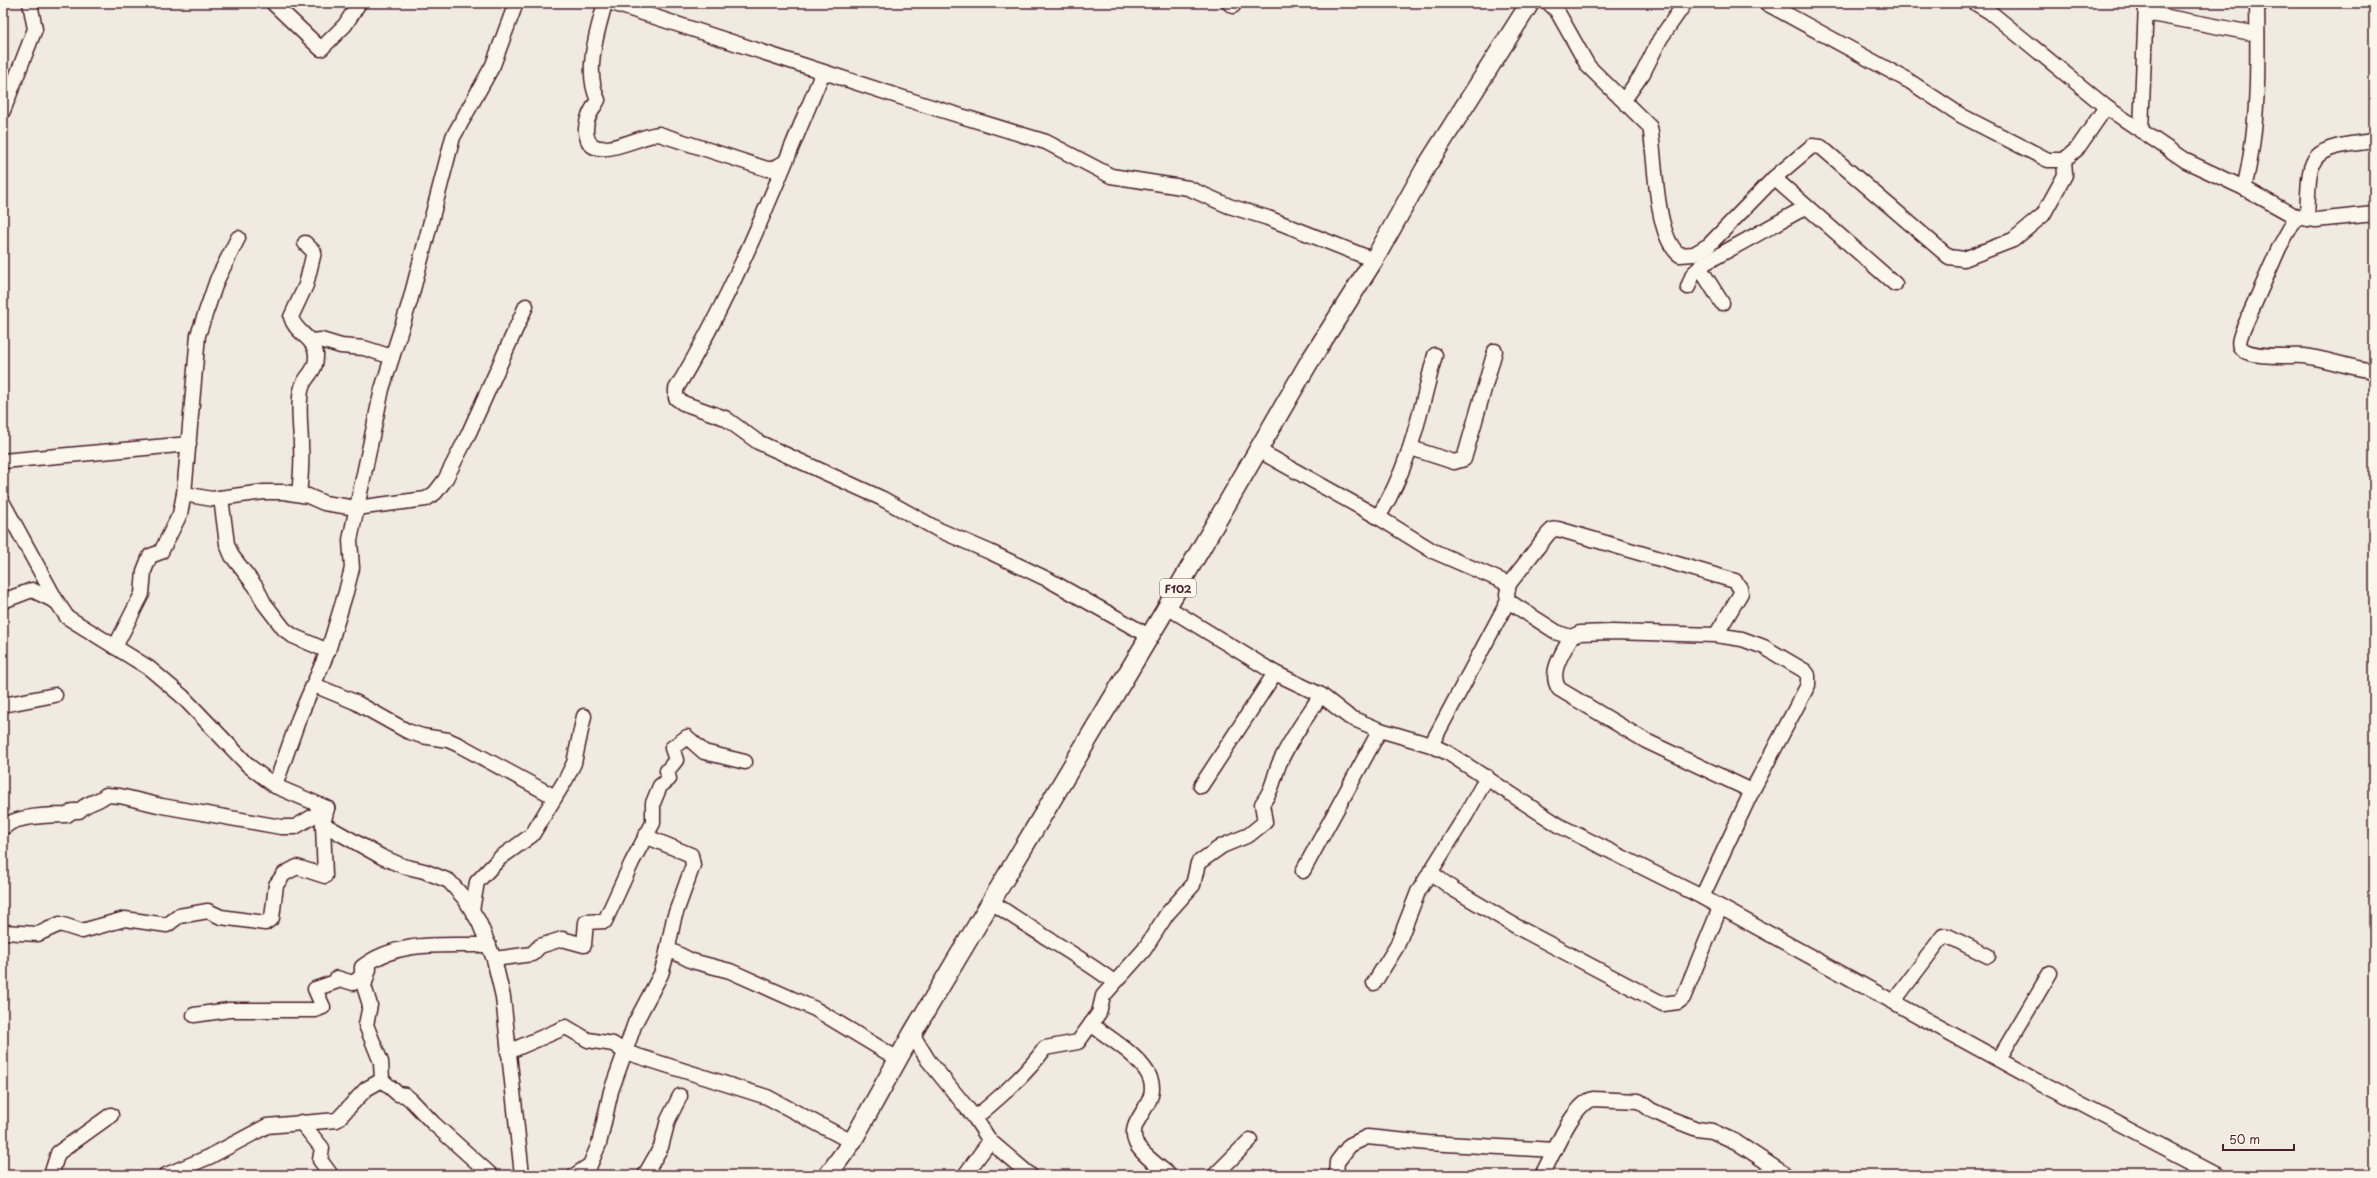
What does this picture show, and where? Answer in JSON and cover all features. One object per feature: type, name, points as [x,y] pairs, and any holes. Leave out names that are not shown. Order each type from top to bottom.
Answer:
[{"type":"main road","name":"F102","points":[[828,1175],[852,1142],[912,1034],[1167,607],[1258,450],[1374,260],[1426,167],[1530,3]]},
{"type":"street","points":[[3,110],[35,29],[30,3]]},
{"type":"street","points":[[273,3],[321,49],[345,25],[359,3]]},
{"type":"street","points":[[275,786],[299,718],[328,650],[352,568],[350,540],[382,388],[410,301],[454,138],[493,66],[516,3]]},
{"type":"street","points":[[605,3],[594,46],[592,88],[598,100],[589,114],[586,128],[587,138],[591,144],[605,149],[612,148],[646,136],[659,134],[767,170],[773,169],[785,162]]},
{"type":"street","points":[[612,3],[822,72],[1046,142],[1111,176],[1188,188],[1229,206],[1268,218],[1374,260]]},
{"type":"street","points":[[1549,3],[1557,11],[1588,66],[1650,127],[1653,165],[1664,226],[1671,245],[1680,255],[1694,254],[1709,245],[1774,178],[1804,151],[1812,146],[1821,147],[1949,256],[1964,258],[2013,240],[2043,215],[2065,175],[2064,160]]},
{"type":"street","points":[[1624,100],[1643,73],[1660,39],[1685,3]]},
{"type":"street","points":[[1766,3],[1909,81],[1962,116],[2048,160],[2064,160],[2077,149],[2106,107]]},
{"type":"street","points":[[1975,3],[1990,12],[2106,107],[2186,161],[2244,188],[2302,218],[2374,214]]},
{"type":"street","points":[[2244,188],[2253,136],[2257,34],[2256,3]]},
{"type":"street","points":[[2141,131],[2146,8],[2257,34]]},
{"type":"street","points":[[822,72],[785,162],[707,335],[676,389],[676,398],[683,403],[725,418],[758,442],[874,494],[938,530],[990,552],[1049,580],[1149,636]]},
{"type":"street","points":[[2374,141],[2333,147],[2316,155],[2312,160],[2302,218],[2279,248],[2242,332],[2239,344],[2240,348],[2245,351],[2319,359],[2374,371]]},
{"type":"street","points":[[1774,178],[1895,284]]},
{"type":"street","points":[[1688,287],[1693,274],[1700,268],[1806,207]]},
{"type":"street","points":[[115,647],[142,594],[144,571],[150,556],[161,552],[166,545],[180,514],[184,494],[198,335],[217,280],[238,238]]},
{"type":"street","points":[[299,494],[302,470],[300,420],[302,387],[313,373],[316,355],[311,341],[296,328],[291,317],[306,285],[314,252],[305,243]]},
{"type":"street","points":[[1700,268],[1722,303]]},
{"type":"street","points":[[184,494],[212,499],[264,492],[299,494],[324,503],[356,508],[426,499],[435,493],[445,480],[468,435],[526,306]]},
{"type":"street","points":[[311,341],[321,340],[341,346],[364,348],[392,357]]},
{"type":"street","points":[[316,355],[341,346]]},
{"type":"street","points":[[1411,448],[1454,462],[1464,459],[1495,351]]},
{"type":"street","points":[[1378,517],[1386,504],[1411,448],[1435,356]]},
{"type":"street","points":[[3,461],[189,444]]},
{"type":"street","points":[[1258,450],[1378,517],[1433,551],[1509,584]]},
{"type":"street","points":[[221,498],[227,544],[232,556],[256,587],[264,603],[289,633],[328,650]]},
{"type":"street","points":[[3,503],[57,602],[67,617],[149,668],[182,696],[248,766],[275,786],[327,808]]},
{"type":"street","points":[[1431,745],[1508,601],[1507,594],[1509,584],[1552,530],[1558,529],[1735,581],[1741,592],[1716,635]]},
{"type":"street","points":[[3,601],[32,590],[57,602]]},
{"type":"street","points":[[1508,601],[1558,633],[1571,637],[1580,633],[1612,632],[1716,635],[1742,639],[1764,647],[1808,675],[1808,685],[1752,791],[1702,897]]},
{"type":"street","points":[[1167,607],[1275,673],[1321,696],[1349,717],[1380,730],[1431,745],[1488,777],[1560,826],[1702,897],[1822,964],[1894,1001],[1999,1059],[2218,1175]]},
{"type":"street","points":[[1571,637],[1554,674],[1555,683],[1559,689],[1646,741],[1752,791]]},
{"type":"street","points":[[1201,786],[1275,673]]},
{"type":"street","points":[[314,685],[355,702],[407,731],[422,736],[448,740],[459,745],[555,797]]},
{"type":"street","points":[[3,705],[55,695]]},
{"type":"street","points":[[975,1118],[1030,1070],[1045,1048],[1078,1042],[1099,1013],[1103,996],[1144,950],[1167,914],[1193,885],[1198,863],[1222,846],[1249,835],[1265,822],[1262,804],[1271,792],[1279,765],[1296,731],[1321,696]]},
{"type":"street","points":[[472,910],[477,882],[500,858],[532,835],[555,797],[574,763],[584,716]]},
{"type":"street","points":[[1303,871],[1380,730]]},
{"type":"street","points":[[494,959],[532,954],[540,946],[562,939],[584,945],[586,922],[605,921],[645,836],[653,823],[653,803],[660,786],[669,779],[667,771],[676,760],[672,748],[687,737],[704,752],[745,762]]},
{"type":"street","points":[[1374,983],[1397,946],[1418,892],[1488,777]]},
{"type":"street","points":[[3,824],[6,826],[10,822],[19,820],[67,815],[73,811],[79,811],[85,804],[101,800],[106,795],[120,796],[169,808],[281,827],[295,827],[327,808]]},
{"type":"street","points":[[3,932],[38,934],[60,924],[82,930],[125,919],[167,925],[179,916],[208,911],[221,917],[266,923],[272,918],[276,885],[284,874],[297,867],[325,876],[323,824],[327,808]]},
{"type":"street","points":[[323,824],[382,857],[403,866],[424,870],[449,881],[472,910],[494,959],[503,997],[522,1175]]},
{"type":"street","points":[[575,1175],[590,1165],[599,1144],[611,1091],[635,1023],[661,974],[674,918],[693,865],[693,859],[686,852],[645,836]]},
{"type":"street","points":[[1430,872],[1453,889],[1519,928],[1663,1004],[1678,1002],[1683,998],[1720,908]]},
{"type":"street","points":[[992,902],[1018,921],[1090,964],[1114,982]]},
{"type":"street","points":[[1894,1001],[1943,936],[1948,936],[1988,956]]},
{"type":"street","points":[[194,1015],[228,1010],[315,1010],[323,1007],[315,990],[338,982],[337,978],[353,983],[362,976],[362,968],[372,959],[391,950],[418,946],[489,945]]},
{"type":"street","points":[[668,949],[692,961],[730,971],[815,1009],[898,1059]]},
{"type":"street","points":[[372,959],[364,986],[370,1005],[366,1025],[381,1062],[382,1080],[398,1094],[405,1095],[411,1100],[433,1123],[491,1175]]},
{"type":"street","points":[[1999,1059],[2050,972]]},
{"type":"street","points":[[1091,1024],[1130,1054],[1147,1073],[1152,1092],[1150,1102],[1137,1120],[1134,1131],[1136,1143],[1169,1175]]},
{"type":"street","points":[[508,1052],[566,1027],[588,1040],[613,1044],[625,1052],[766,1097],[852,1142]]},
{"type":"street","points":[[912,1034],[931,1065],[975,1118],[990,1141],[1030,1175]]},
{"type":"street","points":[[166,1175],[209,1157],[267,1126],[337,1120],[366,1088],[382,1080]]},
{"type":"street","points":[[646,1175],[661,1147],[668,1120],[680,1096]]},
{"type":"street","points":[[1542,1175],[1575,1113],[1586,1100],[1639,1101],[1651,1110],[1666,1117],[1697,1129],[1712,1131],[1736,1142],[1786,1175]]},
{"type":"street","points":[[51,1175],[58,1153],[111,1115]]},
{"type":"street","points":[[301,1122],[322,1148],[320,1160],[331,1175]]},
{"type":"street","points":[[1336,1175],[1337,1162],[1350,1145],[1367,1136],[1428,1143],[1555,1150]]},
{"type":"street","points":[[1215,1175],[1250,1140]]},
{"type":"street","points":[[965,1175],[990,1141]]}]
